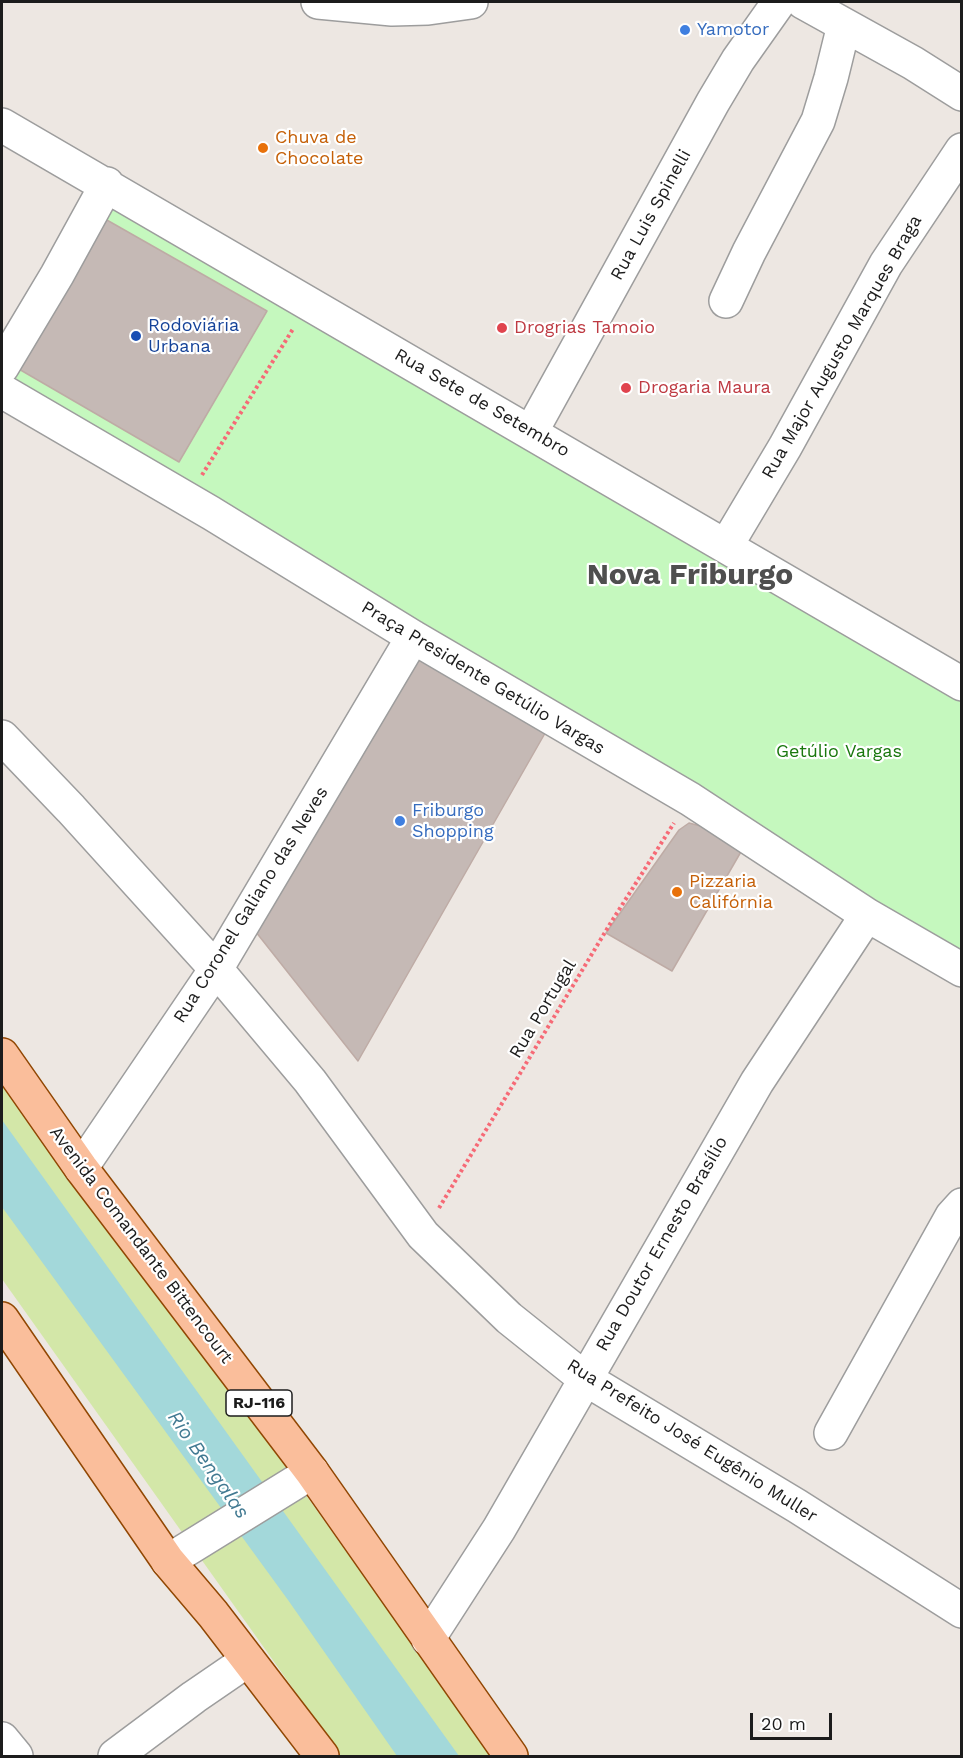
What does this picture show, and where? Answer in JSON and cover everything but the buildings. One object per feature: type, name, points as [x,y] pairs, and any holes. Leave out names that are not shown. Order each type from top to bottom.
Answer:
[{"type":"main road","name":"Avenida Comandante Bittencourt","points":[[2,1055],[81,1168],[312,1472],[511,1756]]},
{"type":"main road","points":[[2,1319],[168,1561],[322,1756]]},
{"type":"street","points":[[318,2],[392,9],[428,8],[471,2]]},
{"type":"street","name":"Rua Luis Spinelli","points":[[531,432],[713,102],[738,60],[779,2]]},
{"type":"street","points":[[803,2],[913,63],[962,94]]},
{"type":"street","points":[[726,301],[748,252],[818,121],[844,25]]},
{"type":"street","name":"Rua Sete de Setembro","points":[[2,124],[962,684]]},
{"type":"street","name":"Rua Major Augusto Marques Braga","points":[[726,546],[785,447],[886,264],[962,150]]},
{"type":"street","points":[[2,367],[57,275],[107,184]]},
{"type":"street","name":"Praça Presidente Getúlio Vargas","points":[[2,391],[187,499],[413,637],[690,799],[867,915],[962,970]]},
{"type":"street","name":"Rua Coronel Galiano das Neves","points":[[81,1168],[216,969],[413,637]]},
{"type":"street","name":"Rua Prefeito José Eugênio Muller","points":[[2,737],[71,809],[216,969],[310,1081],[423,1235],[509,1318],[584,1378],[797,1506],[962,1611]]},
{"type":"street","name":"Rua Doutor Ernesto Brasílio","points":[[428,1639],[499,1529],[584,1378],[757,1082],[867,915]]},
{"type":"street","points":[[831,1433],[952,1216],[962,1205]]},
{"type":"street","points":[[168,1561],[312,1472]]},
{"type":"street","points":[[115,1756],[248,1660]]},
{"type":"street","points":[[2,1739],[16,1756]]},
{"type":"path","points":[[187,499],[309,302]]},
{"type":"path","name":"Rua Portugal","points":[[423,1235],[610,924],[690,799]]},
{"type":"green space","name":"Getúlio Vargas","points":[[107,184],[961,684],[961,969],[2,391]]},
{"type":"green space","points":[[2,1074],[492,1756],[341,1756],[2,1279]]},
{"type":"water","name":"Rio Bengalas","points":[[2,1120],[459,1756],[397,1756],[288,1600],[2,1207]]},
{"type":"place","name":"Yamotor","points":[[685,30]]},
{"type":"place","name":"Chuva de Chocolate","points":[[263,148]]},
{"type":"place","name":"Drogrias Tamoio","points":[[502,328]]},
{"type":"place","name":"Rodoviária Urbana","points":[[136,336]]},
{"type":"place","name":"Drogaria Maura","points":[[626,388]]},
{"type":"place","name":"Friburgo Shopping","points":[[400,821]]},
{"type":"place","name":"Pizzaria Califórnia","points":[[677,892]]},
{"type":"district","name":"Nova Friburgo","points":[[690,575]]}]
